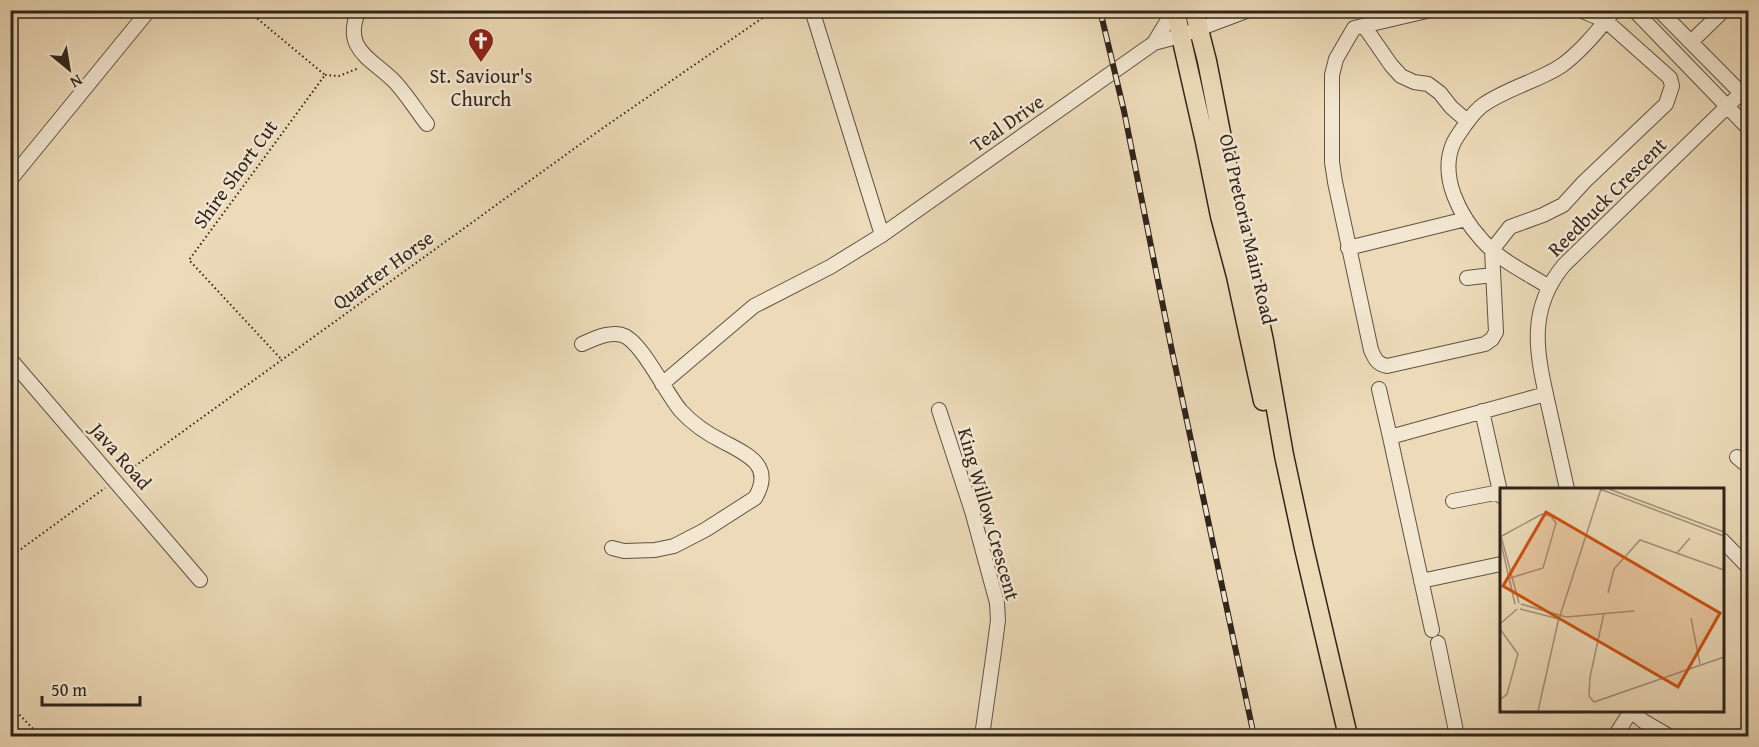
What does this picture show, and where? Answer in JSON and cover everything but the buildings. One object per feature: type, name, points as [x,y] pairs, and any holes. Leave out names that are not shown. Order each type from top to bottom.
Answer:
[{"type":"main road","name":"Old Pretoria Main Road","points":[[1175,10],[1269,430],[1284,455]]},
{"type":"main road","name":"Old Pretoria Main Road","points":[[1194,10],[1207,60],[1264,341],[1284,455],[1348,736]]},
{"type":"street","points":[[10,180],[149,10]]},
{"type":"street","points":[[359,10],[353,30],[356,43],[363,55],[398,85],[427,124]]},
{"type":"street","points":[[812,10],[882,235]]},
{"type":"street","name":"Teal Drive","points":[[1154,43],[1175,10]]},
{"type":"street","name":"Teal Drive","points":[[662,384],[754,306],[831,267],[882,235],[1154,43],[1180,36],[1249,10]]},
{"type":"street","points":[[1431,10],[1354,28],[1335,59],[1332,75],[1332,162],[1348,248],[1371,350],[1375,360],[1380,365],[1387,366],[1485,344],[1492,339],[1496,332],[1492,250],[1510,227],[1563,205],[1666,104],[1672,86],[1670,78],[1606,21],[1580,10]]},
{"type":"street","points":[[1634,10],[1749,128]]},
{"type":"street","points":[[1659,10],[1745,97]]},
{"type":"street","points":[[1691,42],[1724,10]]},
{"type":"street","points":[[1549,287],[1482,241],[1456,203],[1448,163],[1453,144],[1467,121],[1483,105],[1509,89],[1559,67],[1606,21]]},
{"type":"street","points":[[1364,26],[1401,76],[1414,82],[1428,84],[1467,121]]},
{"type":"street","name":"Reedbuck Crescent","points":[[1567,488],[1536,341],[1540,308],[1549,287],[1564,265],[1727,106],[1745,97]]},
{"type":"street","points":[[1348,248],[1466,219]]},
{"type":"street","points":[[1467,278],[1492,275]]},
{"type":"street","points":[[582,344],[600,336],[614,334],[623,335],[631,340],[643,354],[677,406],[689,419],[721,441],[754,459],[761,474],[759,491],[755,498],[705,530],[674,546],[656,550],[624,551],[612,548]]},
{"type":"street","name":"Java Road","points":[[10,359],[200,580]]},
{"type":"street","points":[[1379,389],[1432,630]]},
{"type":"street","points":[[1390,437],[1546,394]]},
{"type":"street","name":"King Willow Crescent","points":[[939,410],[972,511],[997,603],[998,620],[982,736]]},
{"type":"street","points":[[1482,411],[1500,490]]},
{"type":"street","points":[[1737,456],[1749,466]]},
{"type":"street","points":[[1453,501],[1500,494]]},
{"type":"street","points":[[1723,541],[1749,567]]},
{"type":"street","points":[[1422,581],[1500,564]]},
{"type":"street","points":[[1438,643],[1457,736]]},
{"type":"street","points":[[1615,736],[1630,711]]},
{"type":"street","points":[[1632,711],[1648,731],[1669,736]]},
{"type":"path","points":[[247,10],[325,75],[339,76],[373,63]]},
{"type":"path","name":"Quarter Horse","points":[[10,557],[600,130],[774,10]]},
{"type":"path","name":"Shire Short Cut","points":[[282,360],[189,260],[325,75]]},
{"type":"path","points":[[10,705],[40,736]]},
{"type":"railway","points":[[1100,10],[1124,111],[1172,351],[1254,736]]},
{"type":"place","name":"St. Saviour's Church","points":[[481,64]]}]
